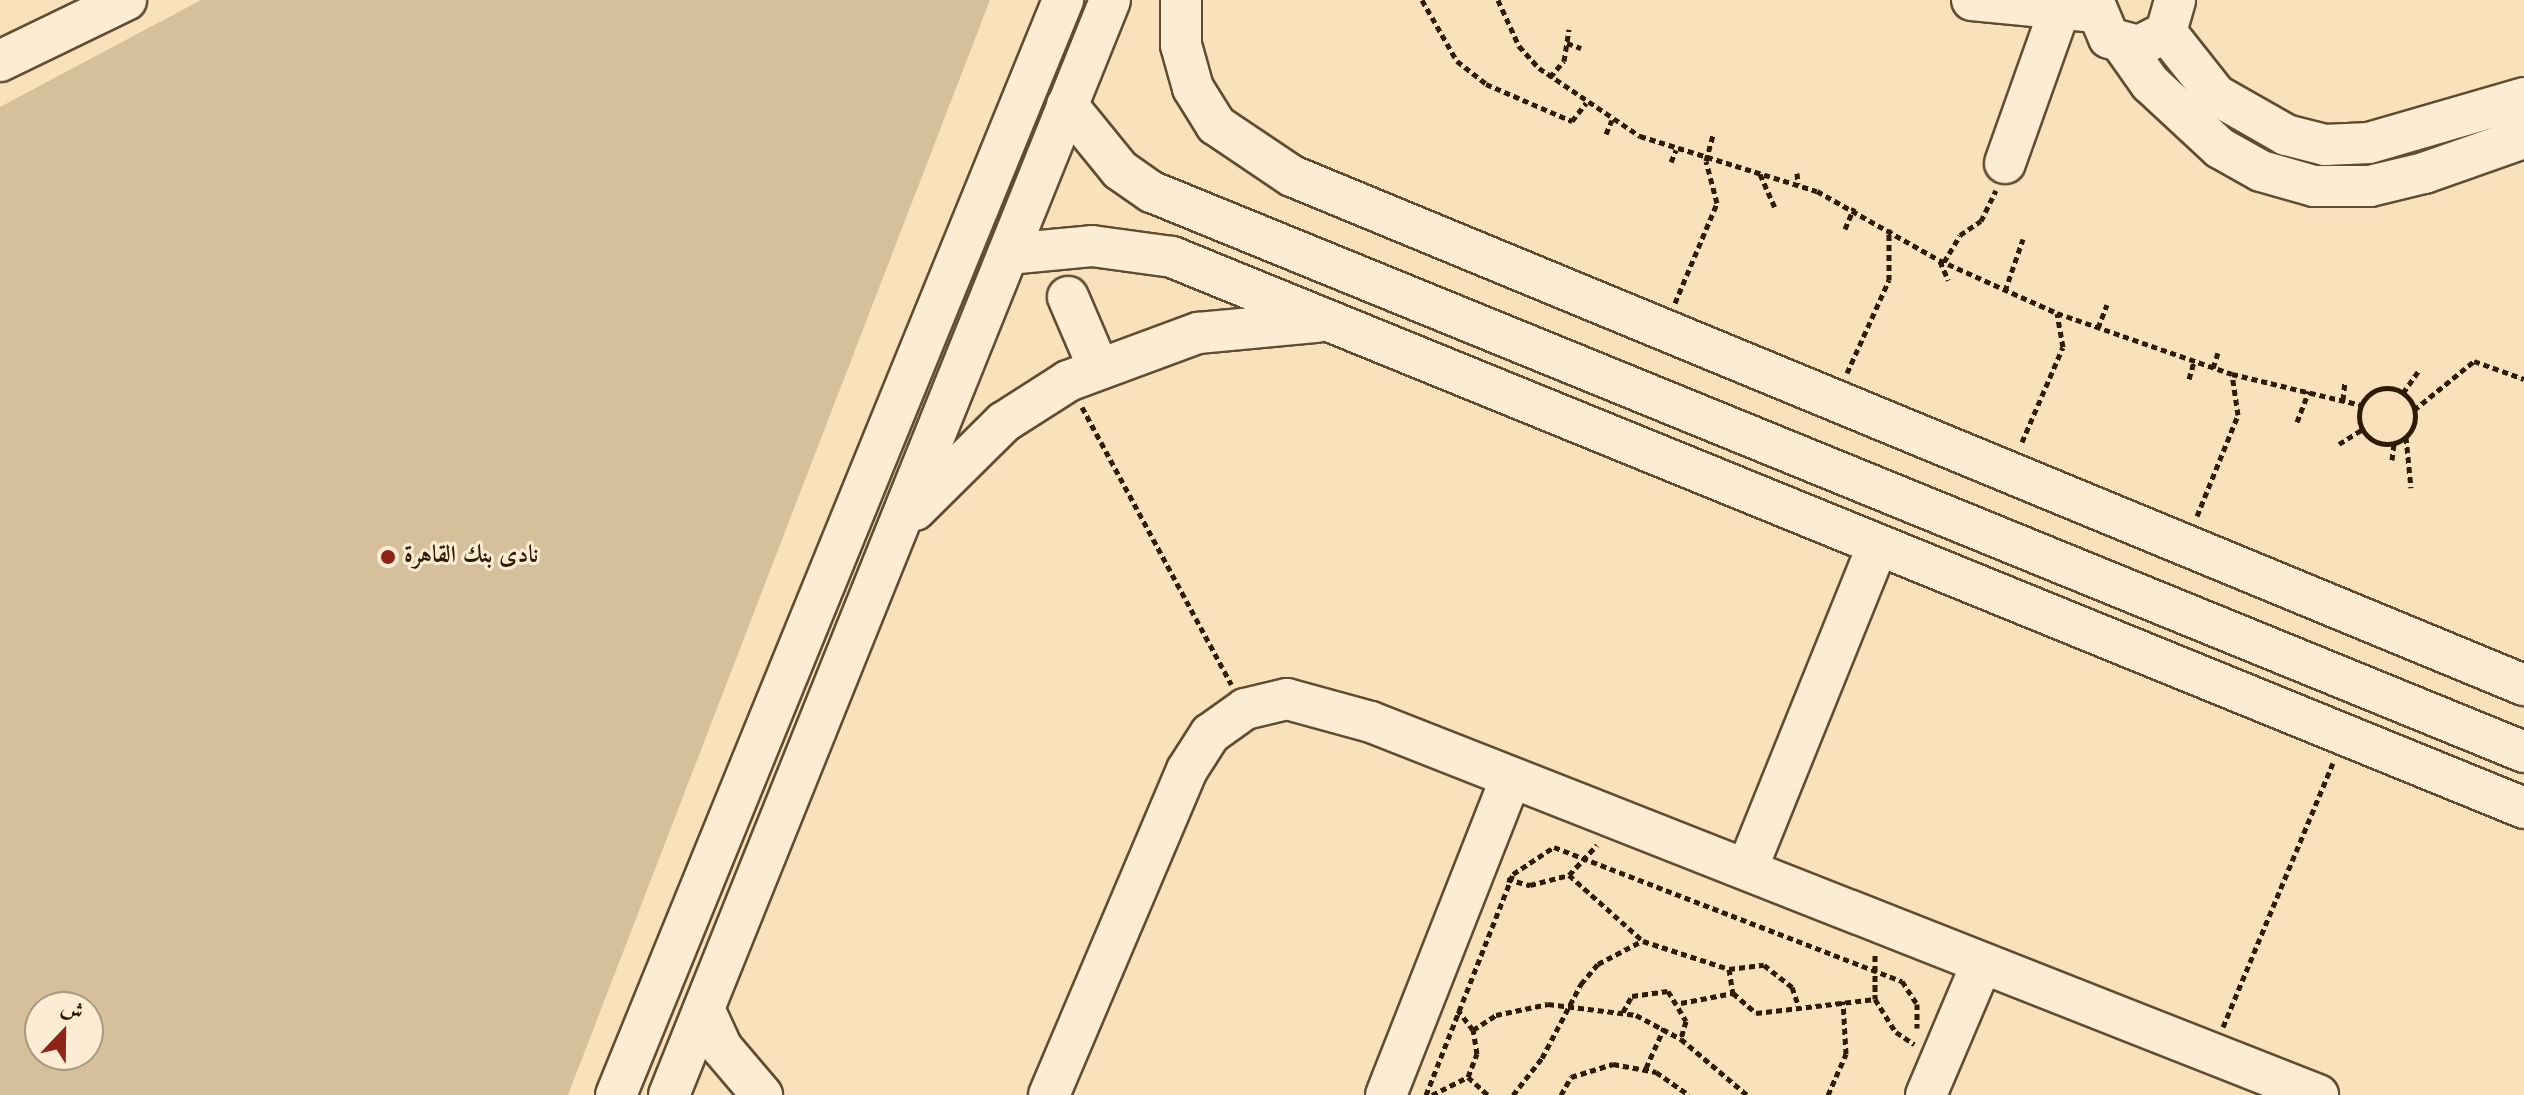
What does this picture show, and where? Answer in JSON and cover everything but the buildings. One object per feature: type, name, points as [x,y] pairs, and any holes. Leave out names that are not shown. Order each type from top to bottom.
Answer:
[{"type":"street","points":[[0,61],[126,0]]},
{"type":"street","points":[[616,1095],[1063,0]]},
{"type":"street","points":[[669,1095],[1110,0]]},
{"type":"street","points":[[1181,0],[1181,45],[1193,88],[1216,125],[1250,154],[2008,475],[2524,685]]},
{"type":"street","points":[[1972,0],[2082,7],[2098,26],[2123,45],[2172,107],[2220,148],[2314,186],[2370,186],[2424,173],[2524,138]]},
{"type":"street","points":[[2005,163],[2082,7]]},
{"type":"street","points":[[2123,45],[2139,46],[2171,16],[2216,95],[2286,135],[2325,145],[2369,143],[2524,98]]},
{"type":"street","points":[[1067,105],[1120,170],[1152,192],[2524,752]]},
{"type":"street","points":[[1008,254],[1132,249],[1337,322],[2524,808]]},
{"type":"street","points":[[1068,297],[1083,374]]},
{"type":"street","points":[[896,531],[1004,422],[1083,374],[1198,333],[1337,322]]},
{"type":"street","points":[[1747,869],[1878,545]]},
{"type":"street","points":[[1049,1095],[1187,770],[1210,734],[1245,709],[1287,699],[1329,706],[1747,869],[2212,1053],[2268,1086],[2318,1095]]},
{"type":"street","points":[[1386,1095],[1443,1001],[1492,875],[1511,778]]},
{"type":"street","points":[[1926,1095],[1920,1052],[1982,963]]},
{"type":"street","points":[[704,1009],[722,1048],[762,1095]]},
{"type":"path","points":[[1422,0],[1457,61],[1486,84],[1572,121],[1586,103]]},
{"type":"path","points":[[1498,0],[1519,46],[1550,77],[1612,120],[1706,161],[1798,184],[1854,208],[1942,261],[2057,313],[2232,374],[2361,405]]},
{"type":"path","points":[[1550,77],[1562,67],[1569,29]]},
{"type":"path","points":[[1567,43],[1581,48]]},
{"type":"path","points":[[1606,134],[1612,120]]},
{"type":"path","points":[[1663,331],[1717,203],[1706,161],[1713,135]]},
{"type":"path","points":[[1671,162],[1676,150]]},
{"type":"path","points":[[1942,261],[1960,235],[1987,213],[2005,163]]},
{"type":"path","points":[[1760,173],[1775,207]]},
{"type":"path","points":[[1797,173],[1798,184]]},
{"type":"path","points":[[1845,229],[1854,208]]},
{"type":"path","points":[[1834,402],[1889,280],[1889,228]]},
{"type":"path","points":[[2005,291],[2023,239]]},
{"type":"path","points":[[1942,261],[1948,280]]},
{"type":"path","points":[[2098,328],[2107,305]]},
{"type":"path","points":[[2008,475],[2063,347],[2057,313]]},
{"type":"path","points":[[2213,368],[2218,353]]},
{"type":"path","points":[[2411,488],[2406,437],[2414,410],[2474,361],[2524,379]]},
{"type":"path","points":[[2189,379],[2194,362]]},
{"type":"path","points":[[2403,393],[2419,370]]},
{"type":"path","points":[[1083,374],[1245,709]]},
{"type":"path","points":[[2184,548],[2238,415],[2232,374]]},
{"type":"path","points":[[2343,400],[2345,382]]},
{"type":"path","points":[[2297,422],[2309,391]]},
{"type":"path","points":[[2403,393],[2375,391],[2361,405],[2363,429],[2376,441],[2394,443],[2406,437]]},
{"type":"path","points":[[2403,393],[2414,410]]},
{"type":"path","points":[[2339,444],[2363,429]]},
{"type":"path","points":[[2392,460],[2394,443]]},
{"type":"path","points":[[2212,1053],[2345,735]]},
{"type":"path","points":[[1492,875],[1530,885],[1569,875],[1591,855],[1614,817]]},
{"type":"path","points":[[1426,1095],[1443,1001],[1492,875],[1538,851],[1571,848],[1873,969],[1911,992],[1919,1018],[1920,1052]]},
{"type":"path","points":[[1569,875],[1643,941],[1729,969],[1764,965],[1792,987],[1798,1004]]},
{"type":"path","points":[[1881,922],[1873,969],[1875,999],[1920,1052]]},
{"type":"path","points":[[1513,1095],[1598,964],[1643,941]]},
{"type":"path","points":[[1729,969],[1733,993],[1742,1005],[1770,1016],[1798,1004],[1875,999]]},
{"type":"path","points":[[1623,1012],[1649,988],[1668,991],[1681,1003],[1681,1039]]},
{"type":"path","points":[[1681,1003],[1733,993]]},
{"type":"path","points":[[1432,1095],[1468,1077],[1477,1054],[1473,1030],[1443,1001]]},
{"type":"path","points":[[1828,1095],[1846,1054],[1843,1001]]},
{"type":"path","points":[[1473,1030],[1509,1012],[1569,1006],[1623,1012],[1664,1028],[1681,1039],[1747,1095]]},
{"type":"path","points":[[1646,1068],[1664,1028]]},
{"type":"path","points":[[1561,1095],[1571,1077],[1591,1068],[1646,1068],[1689,1095]]},
{"type":"path","points":[[1468,1077],[1488,1095]]},
{"type":"shaded area","name":"نادى بنك القاهرة","points":[[201,0],[990,0],[568,1095],[0,1095],[0,107]]},
{"type":"place","name":"نادى بنك القاهرة","points":[[388,557]]}]
